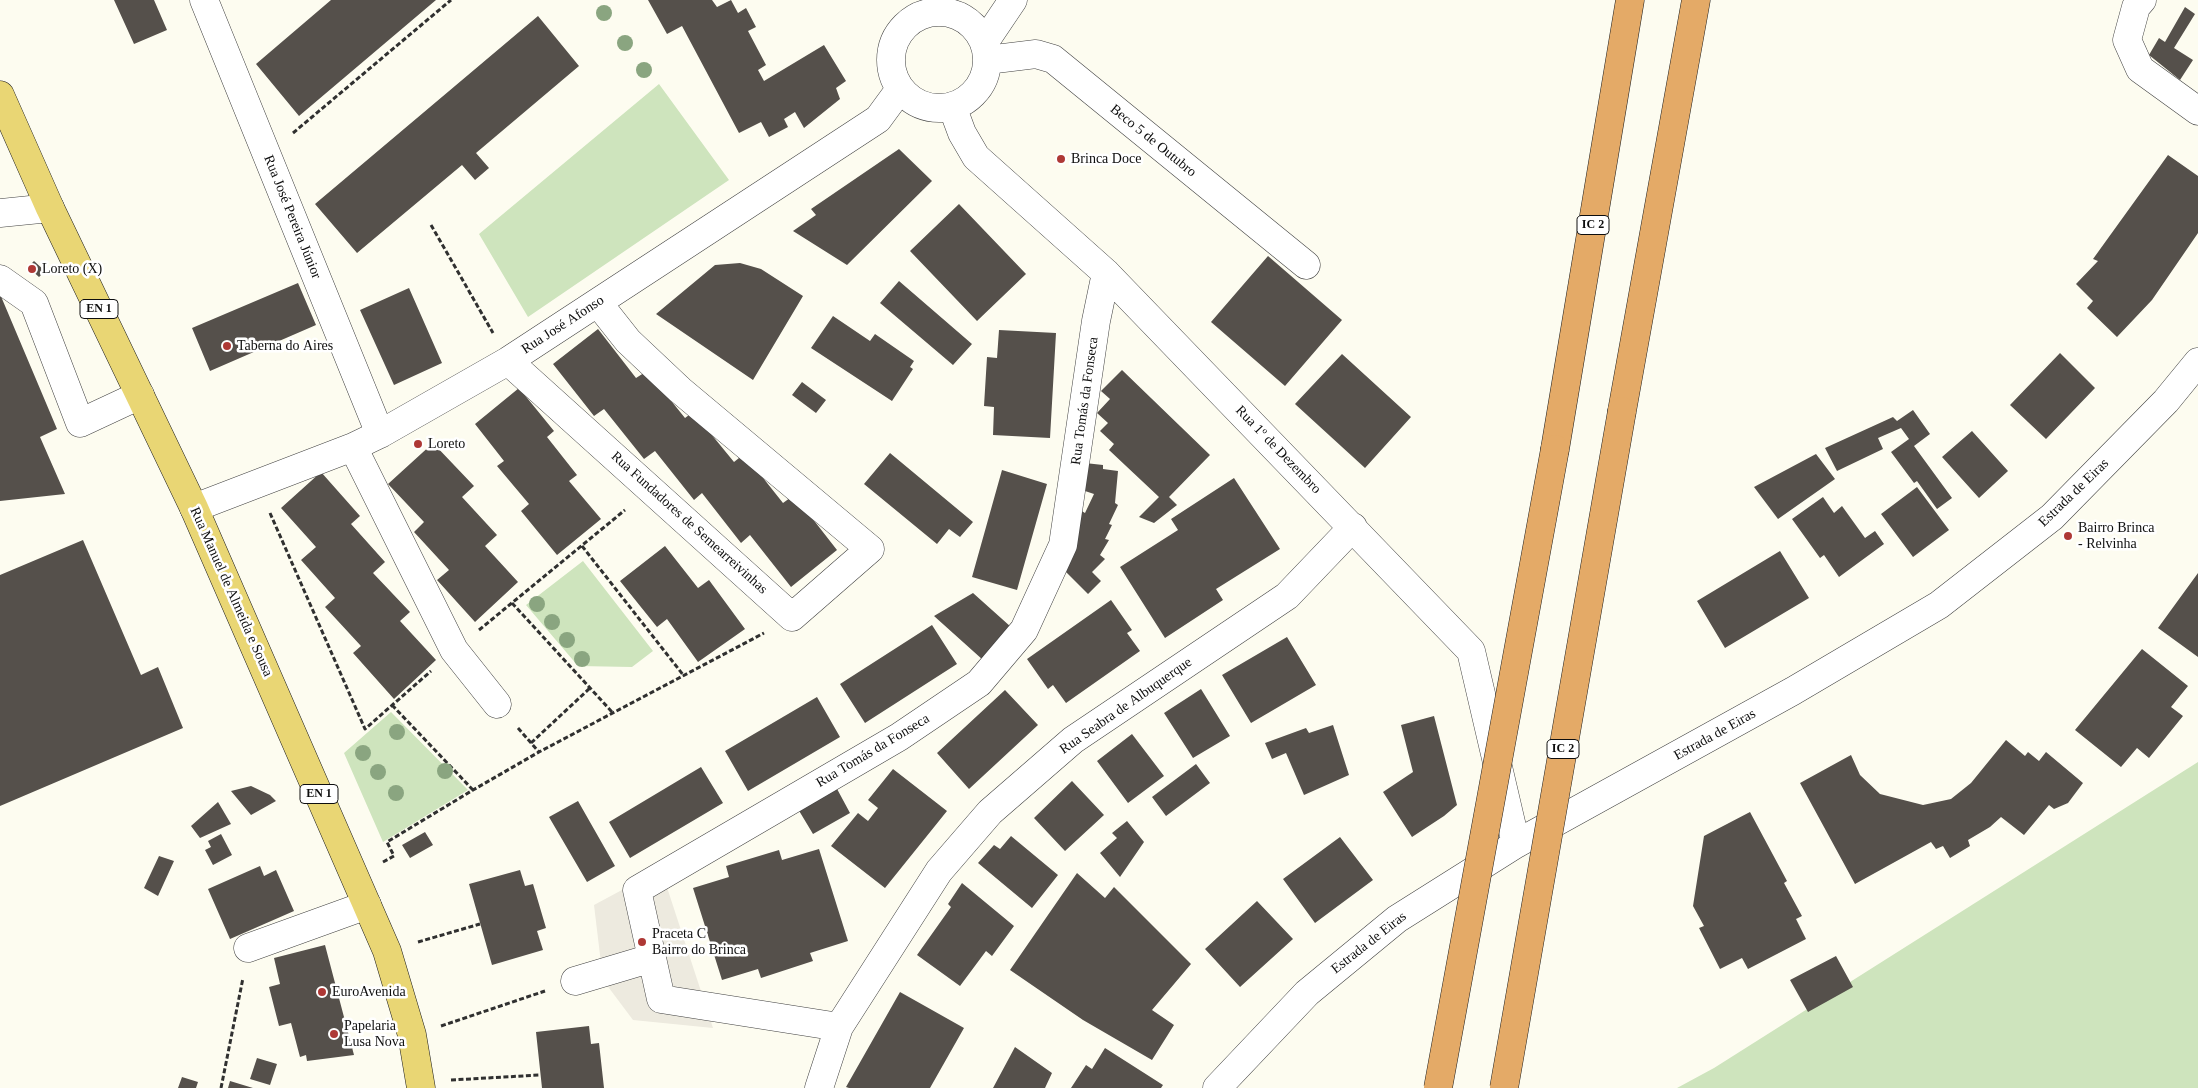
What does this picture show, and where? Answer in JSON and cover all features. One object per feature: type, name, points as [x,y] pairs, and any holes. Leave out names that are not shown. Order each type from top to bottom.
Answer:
[{"type":"highway","name":"IC 2","points":[[1438,1088],[1555,449],[1630,0]]},
{"type":"highway","name":"IC 2","points":[[1504,1088],[1622,410],[1696,0]]},
{"type":"main road","name":"Rua Manuel de Almeida e Sousa","points":[[2,104],[194,508],[388,951],[412,1035],[421,1088]]},
{"type":"street","name":"Rua José Pereira Júnior","points":[[204,0],[380,434]]},
{"type":"street","points":[[962,0],[936,12],[919,16],[904,26],[894,40],[891,57],[893,74],[900,89],[915,102],[933,108],[952,106],[966,100],[978,88],[985,75],[986,51],[1013,0]]},
{"type":"street","points":[[2142,0],[2136,7],[2128,40],[2140,69],[2198,111]]},
{"type":"street","points":[[936,12],[956,15],[973,26],[986,51]]},
{"type":"street","name":"Beco 5 de Outubro","points":[[986,51],[1036,54],[1053,59],[1306,265]]},
{"type":"street","name":"Rua José Afonso","points":[[194,508],[353,447],[380,434],[508,361],[878,119],[900,89]]},
{"type":"street","name":"Rua 1º de Dezembro","points":[[952,106],[962,133],[976,156],[1106,273],[1471,651],[1516,844]]},
{"type":"street","points":[[0,214],[50,208]]},
{"type":"street","name":"Rua Tomás da Fonseca","points":[[839,1028],[661,999],[637,890],[899,737],[979,683],[1024,630],[1063,545],[1096,321],[1106,273]]},
{"type":"street","points":[[0,278],[34,303],[80,423],[140,395]]},
{"type":"street","points":[[598,303],[628,341],[680,390],[870,549],[792,616]]},
{"type":"street","name":"Rua Fundadores de Semearreivinhas","points":[[508,361],[792,616]]},
{"type":"street","name":"Estrada de Eiras","points":[[1217,1088],[1307,993],[1398,918],[1516,844],[1793,691],[1939,606],[2052,517],[2166,401],[2198,362]]},
{"type":"street","points":[[353,447],[454,650],[497,704]]},
{"type":"street","name":"Rua Seabra de Albuquerque","points":[[819,1088],[839,1028],[940,871],[990,812],[1073,740],[1287,596],[1353,527]]},
{"type":"street","points":[[248,948],[367,905]]},
{"type":"street","points":[[575,981],[652,958]]},
{"type":"path","points":[[267,155],[451,0]]},
{"type":"path","points":[[431,225],[508,361]]},
{"type":"path","points":[[257,484],[365,729],[454,650],[650,489]]},
{"type":"path","points":[[582,546],[684,676]]},
{"type":"path","points":[[512,603],[613,714]]},
{"type":"path","points":[[354,875],[394,856],[388,842],[474,790],[792,616]]},
{"type":"path","points":[[531,743],[590,688]]},
{"type":"path","points":[[392,705],[474,790]]},
{"type":"path","points":[[412,944],[480,924]]},
{"type":"path","points":[[220,1088],[248,948]]},
{"type":"path","points":[[452,1022],[575,981]]},
{"type":"path","points":[[457,1080],[540,1075]]},
{"type":"green space","points":[[659,84],[729,180],[528,317],[479,234]]},
{"type":"green space","points":[[583,561],[653,651],[632,667],[578,666],[526,605]]},
{"type":"green space","points":[[391,712],[468,790],[383,842],[344,753]]},
{"type":"green space","points":[[2198,762],[2198,1088],[1677,1088],[1714,1068]]},
{"type":"shaded area","name":"Praceta C Bairro do Brinca","points":[[661,869],[713,1028],[633,1020],[603,980],[594,905]]},
{"type":"building","points":[[114,0],[154,0],[167,30],[134,44]]},
{"type":"building","points":[[331,0],[436,0],[299,116],[256,64]]},
{"type":"building","points":[[648,0],[712,0],[717,7],[731,0],[738,13],[746,8],[756,27],[748,31],[766,65],[758,70],[764,81],[824,45],[846,81],[836,88],[840,99],[804,128],[795,112],[784,119],[788,127],[769,137],[761,122],[739,133],[682,26],[667,34]]},
{"type":"building","points":[[2185,7],[2195,14],[2174,48],[2193,60],[2180,80],[2149,55],[2159,38],[2165,42]]},
{"type":"building","points":[[538,16],[579,66],[476,153],[489,168],[475,180],[462,165],[357,253],[315,204]]},
{"type":"building","points":[[899,149],[932,181],[847,265],[793,231],[816,215],[811,209]]},
{"type":"building","points":[[2168,155],[2198,176],[2198,233],[2152,300],[2117,337],[2087,308],[2093,301],[2076,284],[2098,261],[2093,259]]},
{"type":"building","points":[[959,204],[1026,274],[977,321],[910,251]]},
{"type":"building","points":[[1268,256],[1342,320],[1285,386],[1211,322]]},
{"type":"building","points":[[34,261],[45,271],[39,277],[28,267]]},
{"type":"building","points":[[740,263],[761,269],[803,296],[753,380],[656,314],[715,265]]},
{"type":"building","points":[[899,281],[972,344],[953,365],[880,303]]},
{"type":"building","points":[[298,283],[316,325],[210,371],[192,328]]},
{"type":"building","points":[[409,288],[442,363],[394,385],[360,310]]},
{"type":"building","points":[[0,294],[57,429],[40,437],[65,494],[0,501]]},
{"type":"building","points":[[833,316],[870,341],[875,334],[914,361],[910,367],[913,369],[892,401],[811,348]]},
{"type":"building","points":[[598,329],[636,378],[647,371],[685,418],[693,412],[734,462],[744,454],[783,503],[794,495],[837,550],[791,587],[750,535],[741,543],[702,493],[694,500],[655,451],[644,459],[604,409],[594,416],[553,364]]},
{"type":"building","points":[[999,330],[1056,333],[1050,438],[993,435],[994,407],[984,406],[987,357],[997,358]]},
{"type":"building","points":[[2060,353],[2095,388],[2046,439],[2010,405]]},
{"type":"building","points":[[1342,354],[1411,417],[1365,468],[1295,404]]},
{"type":"building","points":[[1122,370],[1210,455],[1169,497],[1177,505],[1154,523],[1139,517],[1159,497],[1109,450],[1114,444],[1100,431],[1108,423],[1097,413],[1110,399],[1101,391]]},
{"type":"building","points":[[802,382],[826,400],[816,413],[792,395]]},
{"type":"building","points":[[519,388],[554,431],[547,437],[577,475],[569,481],[601,519],[557,555],[521,511],[529,504],[497,466],[504,461],[475,424]]},
{"type":"building","points":[[1913,410],[1930,434],[1914,446],[1952,498],[1937,509],[1917,481],[1914,483],[1891,452],[1909,439],[1901,428],[1878,438],[1883,449],[1837,471],[1825,448],[1893,417],[1897,421]]},
{"type":"building","points":[[1972,431],[2008,471],[1979,498],[1942,457]]},
{"type":"building","points":[[433,443],[474,486],[462,497],[497,535],[485,546],[518,582],[475,622],[437,580],[449,570],[414,532],[424,522],[388,484]]},
{"type":"building","points":[[890,453],[973,522],[960,537],[949,529],[937,544],[864,484]]},
{"type":"building","points":[[1816,454],[1835,479],[1778,519],[1754,487]]},
{"type":"building","points":[[1085,463],[1103,465],[1103,469],[1118,471],[1115,503],[1118,505],[1109,524],[1112,525],[1105,539],[1109,540],[1100,555],[1105,559],[1092,572],[1101,581],[1088,594],[1066,572],[1076,540],[1080,510],[1085,513],[1094,494],[1082,490]]},
{"type":"building","points":[[1002,470],[1047,484],[1017,590],[972,577]]},
{"type":"building","points":[[321,472],[360,516],[351,524],[385,562],[373,573],[410,612],[400,621],[436,660],[394,699],[353,653],[361,646],[325,607],[335,598],[301,560],[316,547],[281,508]]},
{"type":"building","points":[[1234,478],[1280,549],[1216,589],[1223,600],[1165,638],[1120,567],[1178,530],[1171,519]]},
{"type":"building","points":[[1917,487],[1949,530],[1913,557],[1881,514]]},
{"type":"building","points":[[1823,497],[1834,513],[1842,506],[1865,538],[1875,531],[1884,544],[1839,577],[1824,555],[1820,558],[1792,519]]},
{"type":"building","points":[[83,540],[141,675],[158,667],[183,728],[0,806],[0,575]]},
{"type":"building","points":[[665,546],[698,588],[709,580],[745,629],[698,662],[667,619],[657,627],[620,581]]},
{"type":"building","points":[[1780,551],[1809,598],[1725,648],[1697,601]]},
{"type":"building","points":[[2198,573],[2198,657],[2158,628]]},
{"type":"building","points":[[973,593],[1011,627],[983,660],[934,616]]},
{"type":"building","points":[[1111,600],[1132,630],[1127,633],[1140,651],[1066,703],[1053,685],[1048,689],[1027,659]]},
{"type":"building","points":[[932,625],[957,664],[865,723],[840,684]]},
{"type":"building","points":[[1287,637],[1316,685],[1251,723],[1222,675]]},
{"type":"building","points":[[2142,649],[2188,686],[2171,707],[2183,716],[2149,758],[2137,748],[2121,767],[2075,730]]},
{"type":"building","points":[[1201,689],[1230,736],[1193,758],[1164,713]]},
{"type":"building","points":[[1005,690],[1038,725],[969,789],[937,753]]},
{"type":"building","points":[[817,697],[840,737],[748,791],[725,751]]},
{"type":"building","points":[[1434,716],[1457,805],[1412,837],[1383,792],[1413,772],[1401,725]]},
{"type":"building","points":[[1333,725],[1349,775],[1304,795],[1286,753],[1272,759],[1265,743],[1306,728],[1309,733]]},
{"type":"building","points":[[1132,734],[1164,776],[1128,803],[1097,761]]},
{"type":"building","points":[[2006,740],[2025,756],[2028,752],[2039,761],[2046,752],[2083,783],[2068,803],[2054,809],[2049,805],[2024,835],[2001,817],[1990,827],[1968,840],[1970,846],[1950,858],[1943,846],[1936,849],[1931,842],[1855,884],[1800,783],[1851,755],[1860,775],[1880,794],[1923,805],[1951,799],[1971,783]]},
{"type":"building","points":[[1196,764],[1210,783],[1166,816],[1152,797]]},
{"type":"building","points":[[701,767],[723,803],[630,858],[609,822]]},
{"type":"building","points":[[893,769],[947,811],[885,888],[831,846],[858,813],[868,821],[878,808],[868,800]]},
{"type":"building","points":[[1072,781],[1104,815],[1065,851],[1034,818]]},
{"type":"building","points":[[251,786],[270,795],[276,801],[251,815],[231,791]]},
{"type":"building","points":[[836,787],[850,813],[813,834],[798,809]]},
{"type":"building","points":[[578,801],[615,866],[587,882],[549,817]]},
{"type":"building","points":[[218,802],[231,824],[200,838],[191,826]]},
{"type":"building","points":[[1750,812],[1787,881],[1784,883],[1802,916],[1796,919],[1806,939],[1748,969],[1742,958],[1720,969],[1699,928],[1704,926],[1693,906],[1704,836]]},
{"type":"building","points":[[1127,821],[1144,842],[1120,877],[1100,853],[1117,838],[1112,833]]},
{"type":"building","points":[[425,832],[433,845],[410,858],[402,845]]},
{"type":"building","points":[[221,834],[232,855],[213,865],[205,850],[211,847],[208,841]]},
{"type":"building","points":[[1011,836],[1058,875],[1032,908],[978,863],[994,845],[1000,849]]},
{"type":"building","points":[[1340,837],[1373,880],[1315,923],[1283,879]]},
{"type":"building","points":[[819,849],[848,941],[810,953],[813,961],[761,978],[758,969],[722,980],[693,888],[729,877],[726,866],[779,850],[782,860]]},
{"type":"building","points":[[159,856],[174,861],[158,896],[144,888]]},
{"type":"building","points":[[260,866],[264,876],[276,870],[294,911],[230,939],[208,889]]},
{"type":"building","points":[[520,870],[525,886],[533,884],[546,928],[537,931],[543,950],[492,965],[469,884]]},
{"type":"building","points":[[1077,873],[1105,898],[1114,887],[1191,964],[1152,1010],[1174,1025],[1152,1060],[1083,1020],[1010,970]]},
{"type":"building","points":[[962,883],[1014,926],[992,956],[986,951],[960,986],[917,955],[951,907],[948,904]]},
{"type":"building","points":[[1257,901],[1293,939],[1240,987],[1205,949]]},
{"type":"building","points":[[325,945],[354,1055],[307,1061],[306,1055],[300,1057],[291,1023],[279,1026],[269,987],[280,984],[274,958]]},
{"type":"building","points":[[1836,956],[1853,987],[1808,1012],[1790,980]]},
{"type":"building","points":[[900,992],[964,1028],[930,1088],[846,1087]]},
{"type":"building","points":[[589,1026],[591,1044],[599,1043],[604,1088],[542,1088],[536,1032]]},
{"type":"building","points":[[1015,1047],[1052,1073],[1045,1088],[993,1088]]},
{"type":"building","points":[[1105,1048],[1163,1085],[1161,1088],[1071,1088],[1086,1065],[1092,1069]]},
{"type":"building","points":[[257,1058],[277,1064],[270,1085],[250,1079]]},
{"type":"building","points":[[182,1077],[198,1082],[196,1088],[178,1088]]},
{"type":"building","points":[[230,1081],[253,1088],[228,1088]]},
{"type":"place","name":"Brinca Doce","points":[[1061,159]]},
{"type":"place","name":"Loreto (X)","points":[[32,269]]},
{"type":"place","name":"Taberna do Aires","points":[[227,346]]},
{"type":"place","name":"Loreto","points":[[418,444]]},
{"type":"place","name":"Bairro Brinca - Relvinha","points":[[2068,536]]},
{"type":"place","name":"Praceta C Bairro do Brinca","points":[[642,942]]},
{"type":"place","name":"EuroAvenida","points":[[322,992]]},
{"type":"place","name":"Papelaria Lusa Nova","points":[[334,1034]]}]
